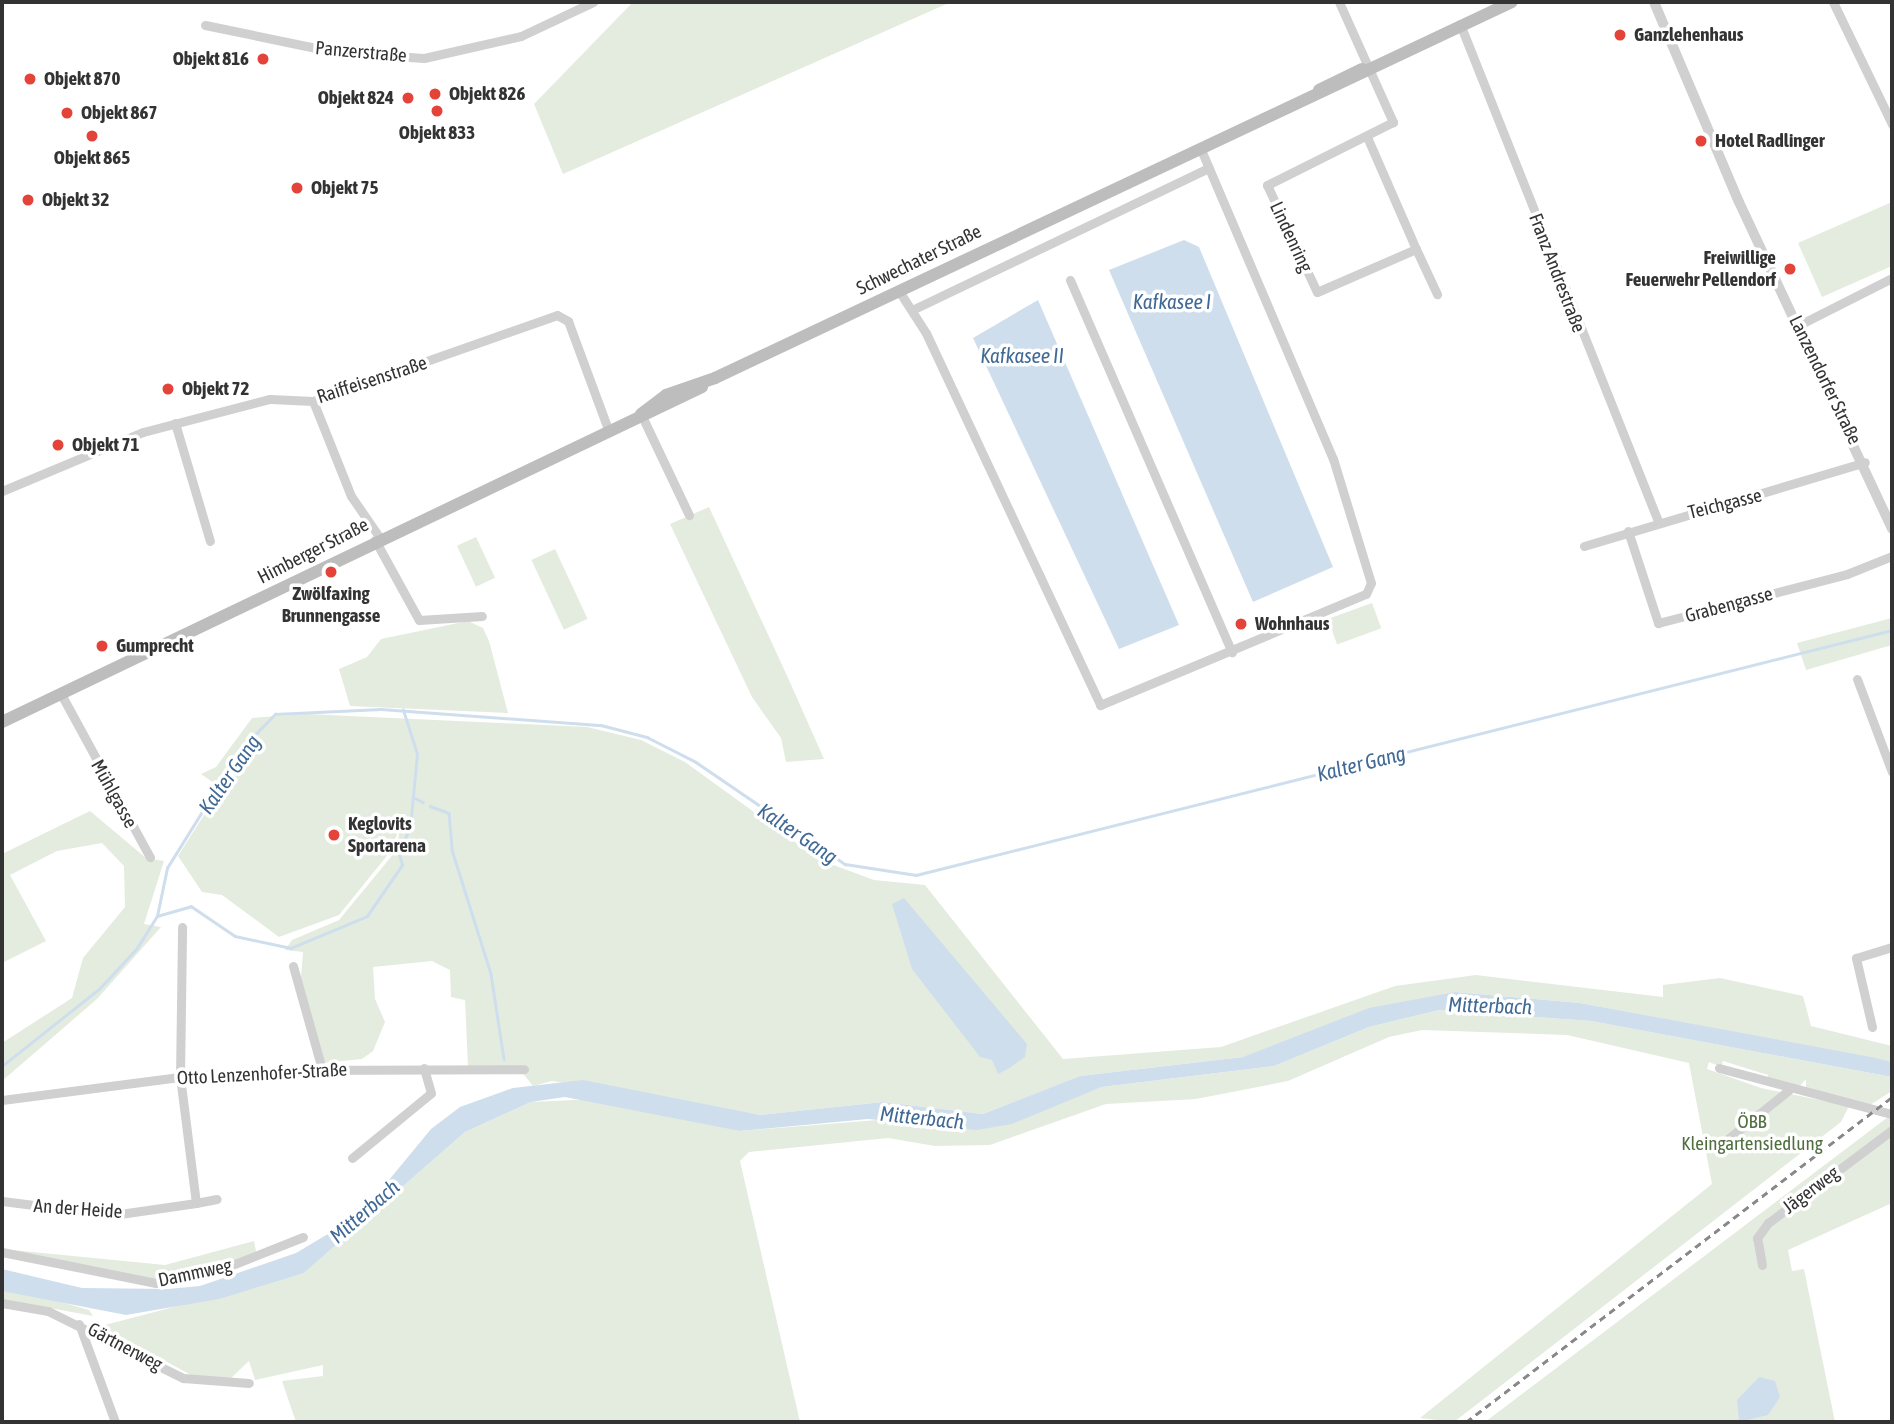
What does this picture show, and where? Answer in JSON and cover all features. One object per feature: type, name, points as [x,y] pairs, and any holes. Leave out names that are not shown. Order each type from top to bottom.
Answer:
[{"type":"main road","name":"Schwechater Straße","points":[[641,414],[666,395],[715,378],[1200,147],[1314,94],[1342,86],[1368,68],[1512,2]]},
{"type":"main road","name":"Himberger Straße","points":[[2,722],[641,414]]},
{"type":"street","name":"Panzerstraße","points":[[205,25],[325,50],[424,58],[521,36],[593,2]]},
{"type":"street","points":[[1339,2],[1368,68]]},
{"type":"street","name":"Lanzendorfer Straße","points":[[1654,2],[1799,325],[1865,462],[1892,529]]},
{"type":"street","points":[[1833,2],[1892,124]]},
{"type":"street","name":"Franz Andrestraße","points":[[1460,24],[1658,521]]},
{"type":"street","name":"Lindenring","points":[[1368,68],[1393,122],[1267,185],[1317,292],[1416,249]]},
{"type":"street","points":[[1367,137],[1437,294]]},
{"type":"street","points":[[899,291],[912,310],[1100,705],[1366,594],[1371,583],[1333,459],[1200,147]]},
{"type":"street","points":[[912,310],[1209,168]]},
{"type":"street","points":[[1799,325],[1892,278]]},
{"type":"street","points":[[1070,281],[1232,652]]},
{"type":"street","name":"Raiffeisenstraße","points":[[2,491],[175,423],[270,399],[313,401],[564,317],[608,429]]},
{"type":"street","points":[[313,401],[351,496],[377,539],[419,620],[482,616]]},
{"type":"street","points":[[641,414],[689,515]]},
{"type":"street","points":[[175,423],[210,541]]},
{"type":"street","name":"Teichgasse","points":[[1584,545],[1658,521],[1810,484],[1865,462]]},
{"type":"street","name":"Grabengasse","points":[[1628,531],[1658,623],[1847,574],[1892,556]]},
{"type":"street","points":[[1857,679],[1892,772]]},
{"type":"street","name":"Mühlgasse","points":[[61,694],[150,857]]},
{"type":"street","points":[[182,927],[180,1077],[195,1203]]},
{"type":"street","points":[[1872,1027],[1856,958],[1892,947]]},
{"type":"street","points":[[293,966],[322,1069]]},
{"type":"street","points":[[352,1158],[431,1093],[424,1068]]},
{"type":"street","points":[[1719,1068],[1789,1090],[1892,1114]]},
{"type":"street","name":"Otto Lenzenhofer-Straße","points":[[2,1100],[180,1077],[322,1069],[524,1069]]},
{"type":"street","points":[[1724,1142],[1789,1090]]},
{"type":"street","name":"Jägerweg","points":[[1762,1265],[1757,1238],[1768,1223],[1892,1130]]},
{"type":"street","name":"An der Heide","points":[[2,1201],[113,1215],[217,1199]]},
{"type":"street","name":"Dammweg","points":[[2,1252],[156,1283],[222,1269],[303,1237]]},
{"type":"street","name":"Gärtnerweg","points":[[2,1303],[79,1324],[183,1378],[249,1383]]},
{"type":"street","points":[[79,1324],[115,1422]]},
{"type":"green space","points":[[633,2],[951,2],[563,174],[534,104]]},
{"type":"green space","points":[[1892,202],[1892,266],[1822,297],[1798,243]]},
{"type":"green space","points":[[709,507],[824,759],[786,762],[781,738],[752,697],[670,524]]},
{"type":"green space","points":[[476,537],[495,578],[476,587],[457,546]]},
{"type":"green space","points":[[555,549],[588,619],[564,630],[531,560]]},
{"type":"green space","points":[[1372,603],[1381,628],[1337,644],[1328,619]]},
{"type":"green space","points":[[1892,618],[1892,645],[1806,670],[1797,643]]},
{"type":"green space","points":[[468,621],[483,628],[489,641],[508,713],[350,706],[339,669],[367,657],[381,639]]},
{"type":"green space","points":[[307,714],[587,727],[641,740],[685,762],[820,860],[874,880],[925,885],[1063,1059],[1221,1047],[1395,986],[1476,975],[1663,997],[1663,985],[1720,978],[1803,996],[1811,1026],[1892,1046],[1892,1062],[1580,1003],[1455,992],[1243,1057],[1080,1076],[983,1114],[883,1102],[760,1115],[552,1081],[533,1086],[517,1066],[468,1066],[465,1000],[451,997],[450,970],[432,961],[373,967],[375,999],[385,1022],[373,1051],[362,1059],[322,1063],[301,978],[303,952],[285,950],[292,940],[339,920],[395,852],[401,825],[390,852],[339,915],[279,937],[222,895],[202,892],[178,856],[221,788],[201,774],[216,767],[252,718]]},
{"type":"green space","points":[[90,811],[146,858],[164,861],[144,924],[161,927],[97,999],[2,1081],[2,1043],[72,998],[83,958],[125,907],[124,866],[102,843],[57,851],[10,875],[46,941],[2,963],[2,854]]},
{"type":"green space","name":"ÖBB Kleingartensiedlung","points":[[1439,1010],[1591,1021],[1892,1077],[1892,1091],[1870,1105],[1806,1091],[1806,1079],[1797,1089],[1767,1083],[1768,1075],[1723,1061],[1721,1067],[1709,1062],[1707,1069],[1761,1088],[1849,1106],[1841,1122],[1454,1422],[1420,1418],[1712,1184],[1689,1063],[1567,1035],[1422,1030],[1389,1037],[1288,1081],[1196,1099],[1106,1104],[990,1145],[935,1146],[888,1138],[749,1152],[740,1161],[800,1422],[296,1422],[282,1381],[323,1376],[323,1365],[255,1380],[249,1361],[229,1380],[191,1375],[101,1326],[304,1273],[465,1132],[531,1102],[596,1099],[740,1131],[890,1119],[949,1131],[1037,1113],[1102,1087],[1274,1066],[1369,1027]]},
{"type":"green space","points":[[1892,1114],[1892,1203],[1788,1250],[1792,1271],[1804,1269],[1835,1422],[1485,1422]]},
{"type":"green space","points":[[254,1241],[257,1256],[154,1280],[2,1249],[165,1265]]},
{"type":"green space","points":[[2,1291],[36,1295],[89,1310],[93,1316],[2,1299]]},
{"type":"water","name":"Kafkasee I","points":[[1184,240],[1199,247],[1333,567],[1253,602],[1109,270]]},
{"type":"water","name":"Kafkasee II","points":[[1038,300],[1179,625],[1119,649],[973,338]]},
{"type":"water","points":[[904,898],[1027,1044],[1025,1057],[1008,1069],[998,1074],[992,1060],[980,1057],[912,969],[892,904]]},
{"type":"water","name":"Mitterbach","points":[[1455,992],[1580,1003],[1871,1057],[1892,1062],[1892,1077],[1591,1021],[1439,1010],[1369,1027],[1274,1066],[1102,1087],[1012,1124],[977,1130],[868,1119],[740,1131],[565,1097],[531,1102],[465,1132],[304,1273],[219,1299],[126,1315],[2,1291],[2,1269],[82,1288],[168,1289],[200,1286],[296,1253],[338,1228],[384,1186],[431,1129],[460,1107],[513,1088],[583,1080],[760,1115],[883,1102],[983,1114],[1080,1076],[1243,1057],[1369,1008]]},
{"type":"water","points":[[1759,1377],[1775,1381],[1780,1397],[1768,1415],[1739,1422],[1737,1400]]},
{"type":"waterway","name":"Kalter Gang","points":[[2,1066],[100,988],[137,948],[157,916],[167,868],[241,749],[275,714],[381,709],[601,725],[647,737],[696,762],[845,864],[916,875],[1892,630]]},
{"type":"waterway","points":[[157,916],[191,906],[235,936],[291,948],[367,916],[402,865],[398,851],[410,828],[417,754],[403,710]]},
{"type":"waterway","points":[[415,798],[423,802]]},
{"type":"waterway","points":[[430,806],[449,813],[452,850],[491,974],[504,1059]]},
{"type":"railway","points":[[1466,1422],[1892,1097]]},
{"type":"place","name":"Ganzlehenhaus","points":[[1620,35]]},
{"type":"place","name":"Objekt 816","points":[[263,59]]},
{"type":"place","name":"Objekt 870","points":[[30,79]]},
{"type":"place","name":"Objekt 826","points":[[435,94]]},
{"type":"place","name":"Objekt 824","points":[[408,98]]},
{"type":"place","name":"Objekt 833","points":[[437,111]]},
{"type":"place","name":"Objekt 867","points":[[67,113]]},
{"type":"place","name":"Objekt 865","points":[[92,136]]},
{"type":"place","name":"Hotel Radlinger","points":[[1701,141]]},
{"type":"place","name":"Objekt 75","points":[[297,188]]},
{"type":"place","name":"Objekt 32","points":[[28,200]]},
{"type":"place","name":"Freiwillige Feuerwehr Pellendorf","points":[[1790,269]]},
{"type":"place","name":"Objekt 72","points":[[168,389]]},
{"type":"place","name":"Objekt 71","points":[[58,445]]},
{"type":"place","name":"Zwölfaxing Brunnengasse","points":[[331,572]]},
{"type":"place","name":"Wohnhaus","points":[[1241,624]]},
{"type":"place","name":"Gumprecht","points":[[102,646]]},
{"type":"place","name":"Keglovits Sportarena","points":[[334,835]]}]
